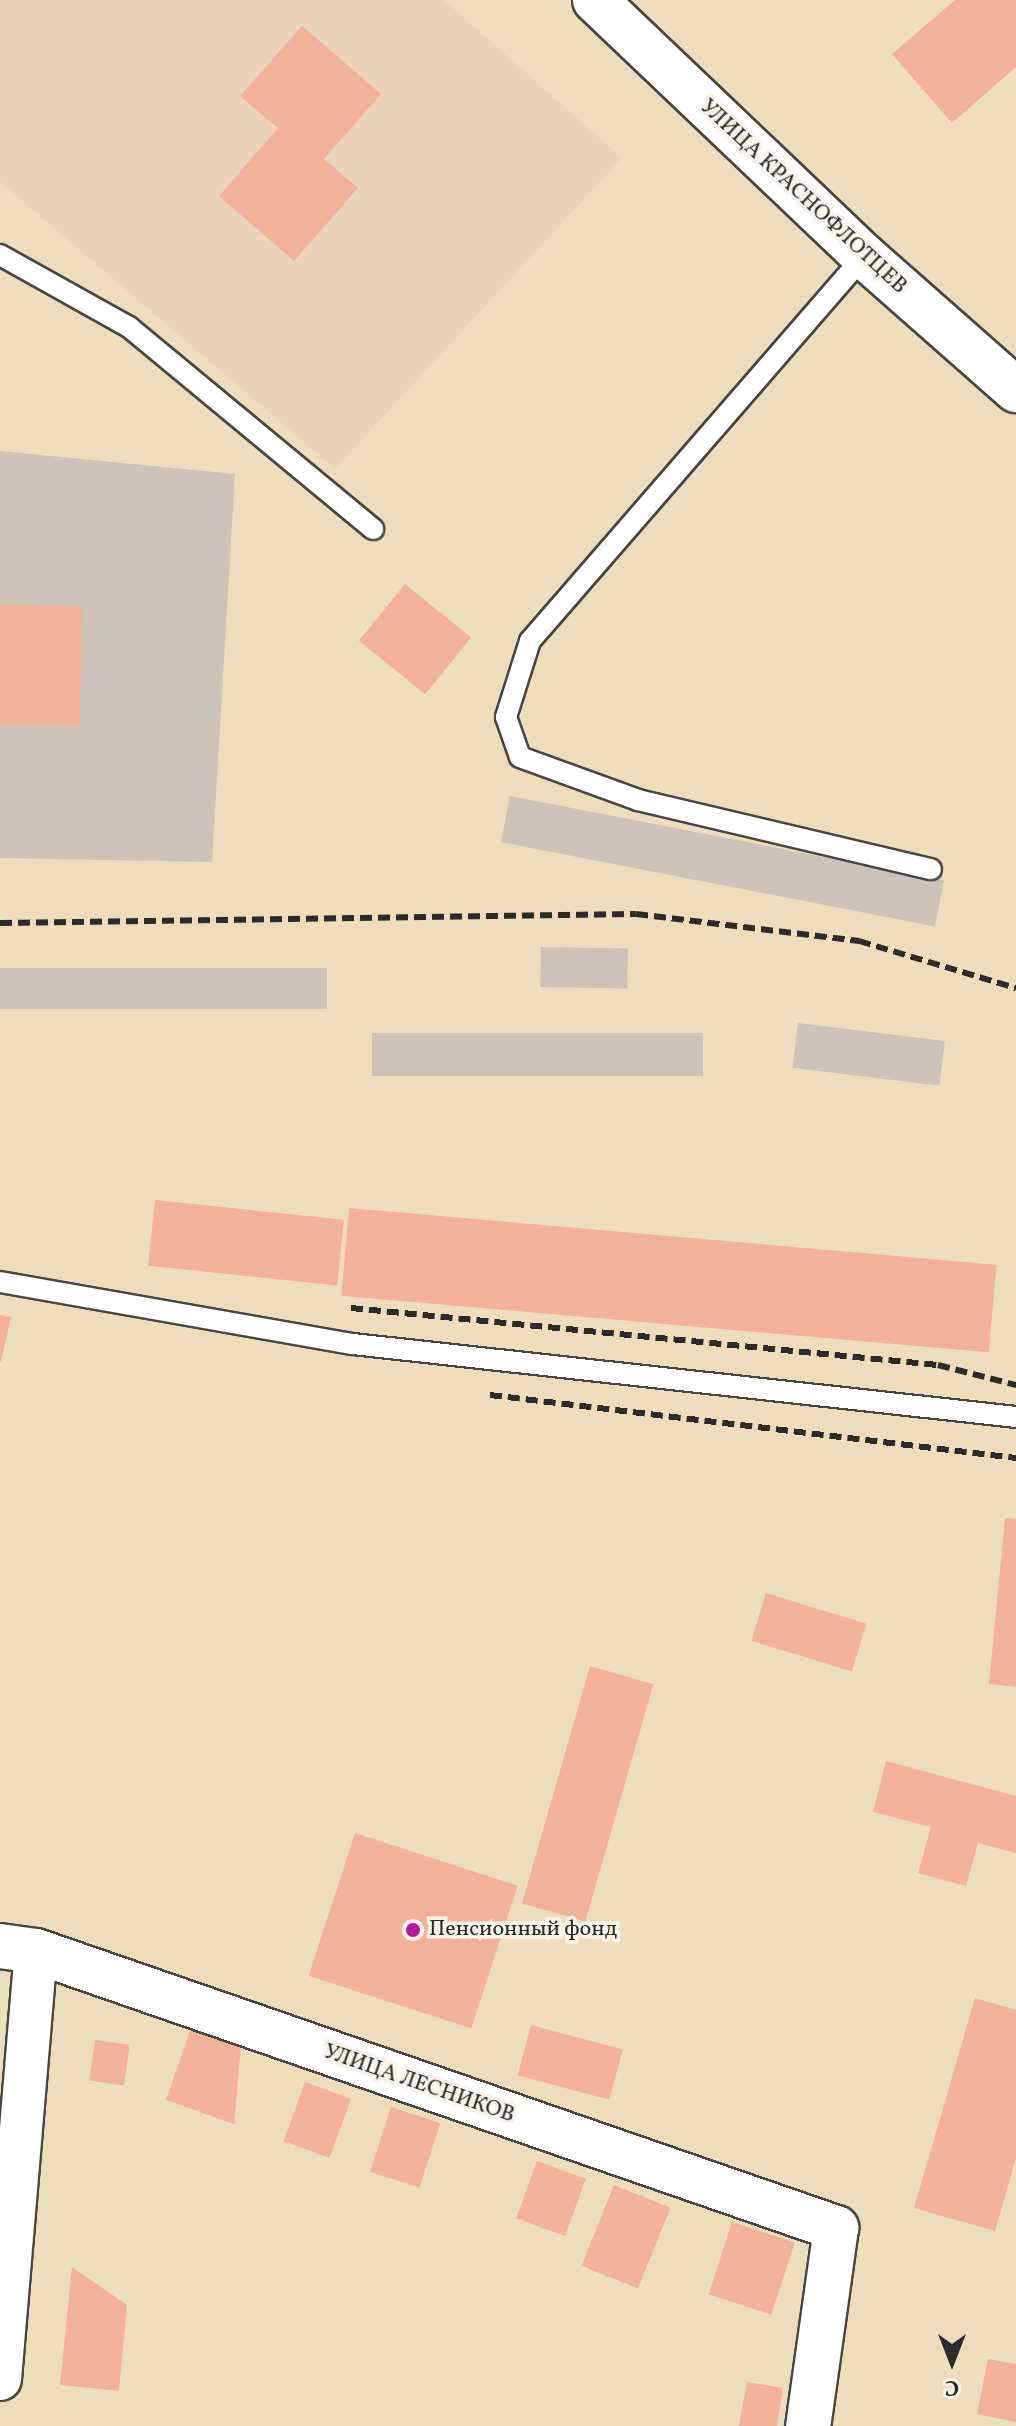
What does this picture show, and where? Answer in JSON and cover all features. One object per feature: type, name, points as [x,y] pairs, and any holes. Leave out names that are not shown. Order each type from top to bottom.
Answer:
[{"type":"street","name":"УЛИЦА КРАСНОФЛОТЦЕВ","points":[[595,0],[864,256],[1016,390]]},
{"type":"street","name":"УЛИЦА ЛЕСНИКОВ","points":[[18,1949],[836,2228],[808,2426]]},
{"type":"street","points":[[0,2379],[18,1949]]},
{"type":"lane","points":[[0,255],[129,327],[373,529]]},
{"type":"lane","points":[[864,256],[530,641],[506,717],[520,757],[638,800],[931,869]]},
{"type":"lane","points":[[0,1282],[353,1344],[1016,1417]]},
{"type":"shaded area","points":[[0,0],[444,0],[622,158],[335,469],[0,182]]},
{"type":"shaded area","points":[[0,451],[235,474],[212,862],[0,858]]},
{"type":"shaded area","points":[[510,796],[944,880],[935,926],[501,842]]},
{"type":"shaded area","points":[[541,947],[628,949],[627,989],[540,987]]},
{"type":"shaded area","points":[[0,968],[327,968],[327,1009],[0,1009]]},
{"type":"shaded area","points":[[798,1023],[945,1041],[939,1086],[793,1068]]},
{"type":"shaded area","points":[[372,1033],[703,1033],[703,1076],[372,1076]]},
{"type":"building","points":[[955,0],[1016,0],[1016,67],[952,123],[892,54]]},
{"type":"building","points":[[302,26],[381,94],[324,159],[358,188],[294,261],[219,196],[278,128],[240,96]]},
{"type":"building","points":[[405,584],[471,637],[425,694],[359,641]]},
{"type":"building","points":[[0,605],[82,606],[80,725],[0,724]]},
{"type":"building","points":[[155,1200],[344,1220],[337,1285],[148,1266]]},
{"type":"building","points":[[349,1208],[997,1265],[989,1352],[341,1296]]},
{"type":"building","points":[[0,1315],[11,1317],[1,1362],[0,1361]]},
{"type":"building","points":[[1005,1518],[1016,1519],[1016,1687],[989,1684]]},
{"type":"building","points":[[766,1593],[866,1624],[852,1672],[751,1641]]},
{"type":"building","points":[[590,1666],[653,1684],[585,1922],[522,1903]]},
{"type":"building","points":[[886,1761],[1016,1796],[1016,1853],[978,1843],[966,1886],[918,1873],[931,1827],[873,1812]]},
{"type":"building","name":"Пенсионный фонд","points":[[355,1833],[518,1886],[471,2029],[309,1976]]},
{"type":"building","points":[[975,1998],[1016,2010],[1016,2158],[995,2231],[914,2208]]},
{"type":"building","points":[[531,2025],[623,2050],[609,2100],[518,2075]]},
{"type":"building","points":[[191,2028],[241,2046],[234,2124],[166,2100]]},
{"type":"building","points":[[95,2040],[130,2045],[124,2085],[89,2081]]},
{"type":"building","points":[[305,2082],[351,2099],[329,2158],[283,2141]]},
{"type":"building","points":[[391,2107],[440,2123],[419,2188],[370,2172]]},
{"type":"building","points":[[537,2161],[586,2179],[565,2236],[516,2218]]},
{"type":"building","points":[[614,2185],[671,2208],[638,2289],[581,2266]]},
{"type":"building","points":[[732,2222],[795,2242],[771,2315],[709,2294]]},
{"type":"building","points":[[72,2267],[127,2305],[119,2391],[60,2385]]},
{"type":"building","points":[[988,2359],[1016,2364],[1016,2422],[977,2414]]},
{"type":"building","points":[[747,2382],[783,2388],[777,2426],[739,2426]]},
{"type":"railway","points":[[0,923],[636,914],[859,941],[1016,988]]},
{"type":"railway","points":[[351,1308],[938,1365],[1016,1385]]},
{"type":"railway","points":[[490,1395],[1016,1458]]},
{"type":"place","name":"Пенсионный фонд","points":[[413,1930]]}]
